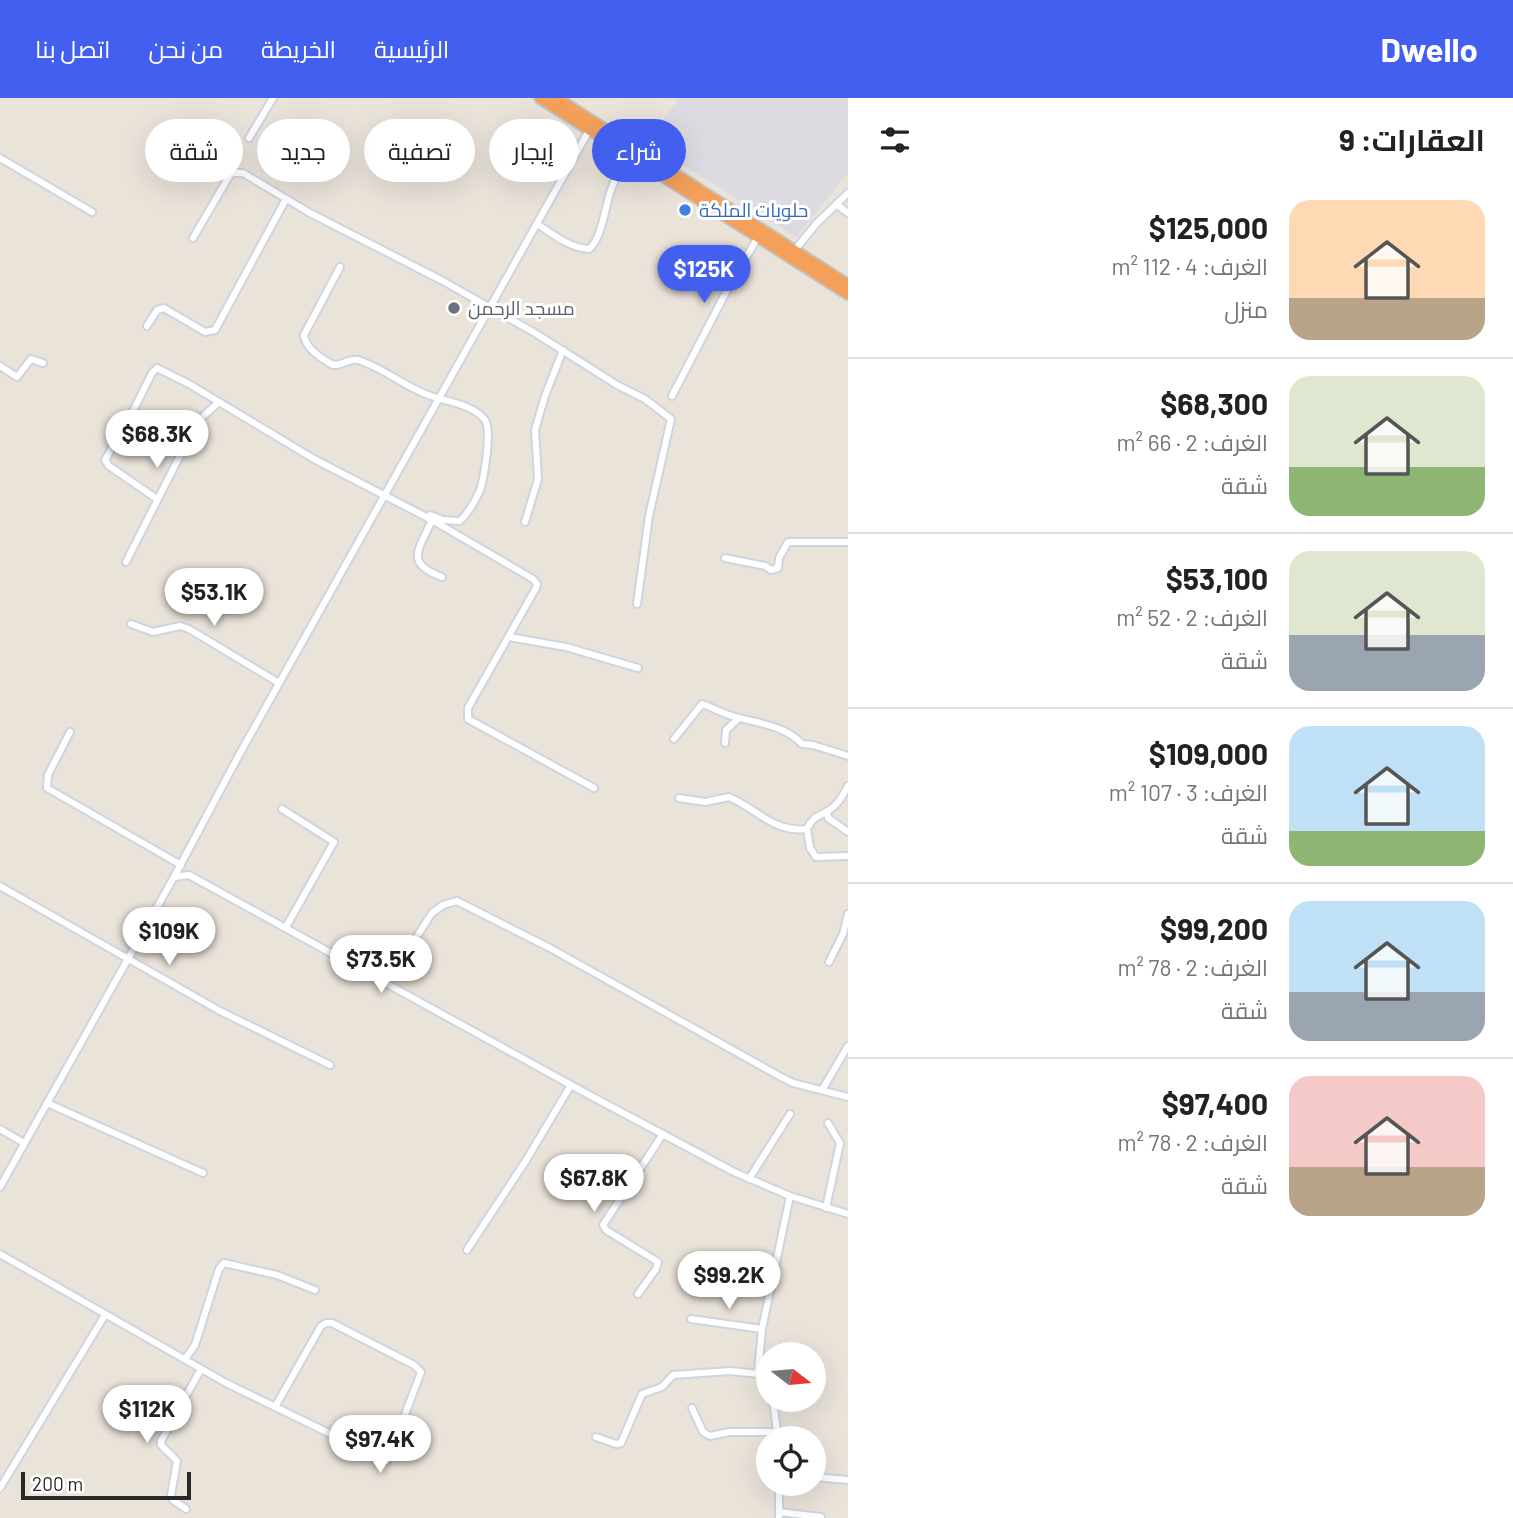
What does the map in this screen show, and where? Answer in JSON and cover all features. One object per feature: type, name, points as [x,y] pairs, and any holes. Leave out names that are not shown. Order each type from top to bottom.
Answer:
[{"type":"highway","points":[[540,98],[591,126],[848,294]]},
{"type":"highway","points":[[555,98],[591,126]]},
{"type":"highway","points":[[675,182],[848,285]]},
{"type":"street","points":[[249,138],[273,98]]},
{"type":"street","points":[[0,1187],[591,126]]},
{"type":"street","points":[[0,158],[92,212]]},
{"type":"street","points":[[193,238],[232,173],[243,173],[286,199],[441,280],[563,350],[617,385],[645,399],[671,419],[649,516],[637,604]]},
{"type":"street","points":[[537,223],[579,248],[589,249],[594,246],[614,182]]},
{"type":"street","points":[[794,251],[816,223],[848,194]]},
{"type":"street","points":[[147,326],[157,310],[164,308],[205,332],[215,330],[286,199]]},
{"type":"street","points":[[836,204],[848,214]]},
{"type":"street","points":[[672,396],[760,234]]},
{"type":"street","points":[[157,499],[109,466],[105,460],[154,369],[160,369],[314,459],[385,494],[443,520],[460,522],[469,513],[482,481],[488,430],[485,420],[466,408],[422,393],[356,360],[333,365],[304,342],[307,328],[340,267]]},
{"type":"street","points":[[525,522],[538,479],[535,430],[563,350]]},
{"type":"street","points":[[0,366],[17,377],[31,359],[43,363]]},
{"type":"street","points":[[126,562],[195,426],[206,412],[219,402]]},
{"type":"street","points":[[385,494],[536,581],[536,588],[468,708],[468,719],[594,788]]},
{"type":"street","points":[[432,520],[417,557],[419,565],[425,570],[442,577]]},
{"type":"street","points":[[724,558],[765,566],[771,570],[778,568],[779,558],[788,542],[848,542]]},
{"type":"street","points":[[131,624],[152,632],[180,626],[189,629],[279,683]]},
{"type":"street","points":[[509,637],[578,649],[638,668]]},
{"type":"street","points":[[674,739],[702,704],[739,718],[785,730],[802,744],[848,756]]},
{"type":"street","points":[[725,743],[726,730],[739,718]]},
{"type":"street","points":[[70,732],[48,775],[47,788],[182,863],[189,875],[663,1135],[749,1179],[790,1196],[848,1214]]},
{"type":"street","points":[[848,786],[836,804],[827,812],[816,816],[807,829],[810,848],[816,857],[848,856]]},
{"type":"street","points":[[679,798],[705,802],[729,797],[771,824],[789,829],[807,829]]},
{"type":"street","points":[[282,809],[334,842],[286,927]]},
{"type":"street","points":[[827,812],[828,818],[848,832]]},
{"type":"street","points":[[174,877],[189,875]]},
{"type":"street","points":[[0,886],[219,1011],[330,1065]]},
{"type":"street","points":[[387,983],[432,913],[443,905],[457,901],[551,947],[781,1077],[793,1083],[848,1097]]},
{"type":"street","points":[[830,962],[843,934],[848,914]]},
{"type":"street","points":[[822,1090],[848,1046]]},
{"type":"street","points":[[467,1250],[525,1162],[570,1085]]},
{"type":"street","points":[[47,1103],[203,1173]]},
{"type":"street","points":[[749,1179],[790,1114]]},
{"type":"street","points":[[826,1208],[840,1143],[828,1123]]},
{"type":"street","points":[[0,1129],[24,1143]]},
{"type":"street","points":[[638,1294],[658,1262],[606,1230],[603,1225],[663,1135]]},
{"type":"street","points":[[761,1342],[790,1196]]},
{"type":"street","points":[[0,1254],[201,1369],[378,1460],[387,1461],[421,1372],[414,1365],[332,1323],[327,1323],[321,1326],[275,1407]]},
{"type":"street","points":[[185,1359],[195,1345],[219,1269],[224,1263],[277,1275],[315,1290]]},
{"type":"street","points":[[0,1488],[104,1315]]},
{"type":"street","points":[[691,1319],[762,1329]]},
{"type":"street","points":[[186,1508],[173,1500],[171,1495],[177,1461],[160,1445],[201,1369]]},
{"type":"street","points":[[596,1437],[616,1444],[621,1443],[642,1394],[662,1387],[673,1375],[730,1371],[756,1374]]},
{"type":"street","points":[[692,1408],[703,1432],[710,1436],[729,1432],[756,1434]]},
{"type":"street","points":[[826,1478],[848,1480]]},
{"type":"street","points":[[779,1496],[779,1515],[821,1517]]},
{"type":"shaded area","points":[[679,98],[848,98],[848,173],[796,237],[686,166],[686,119],[664,119]]},
{"type":"place","name":"حلويات الملكة","points":[[685,210]]},
{"type":"place","name":"مسجد الرحمن","points":[[454,308]]}]
